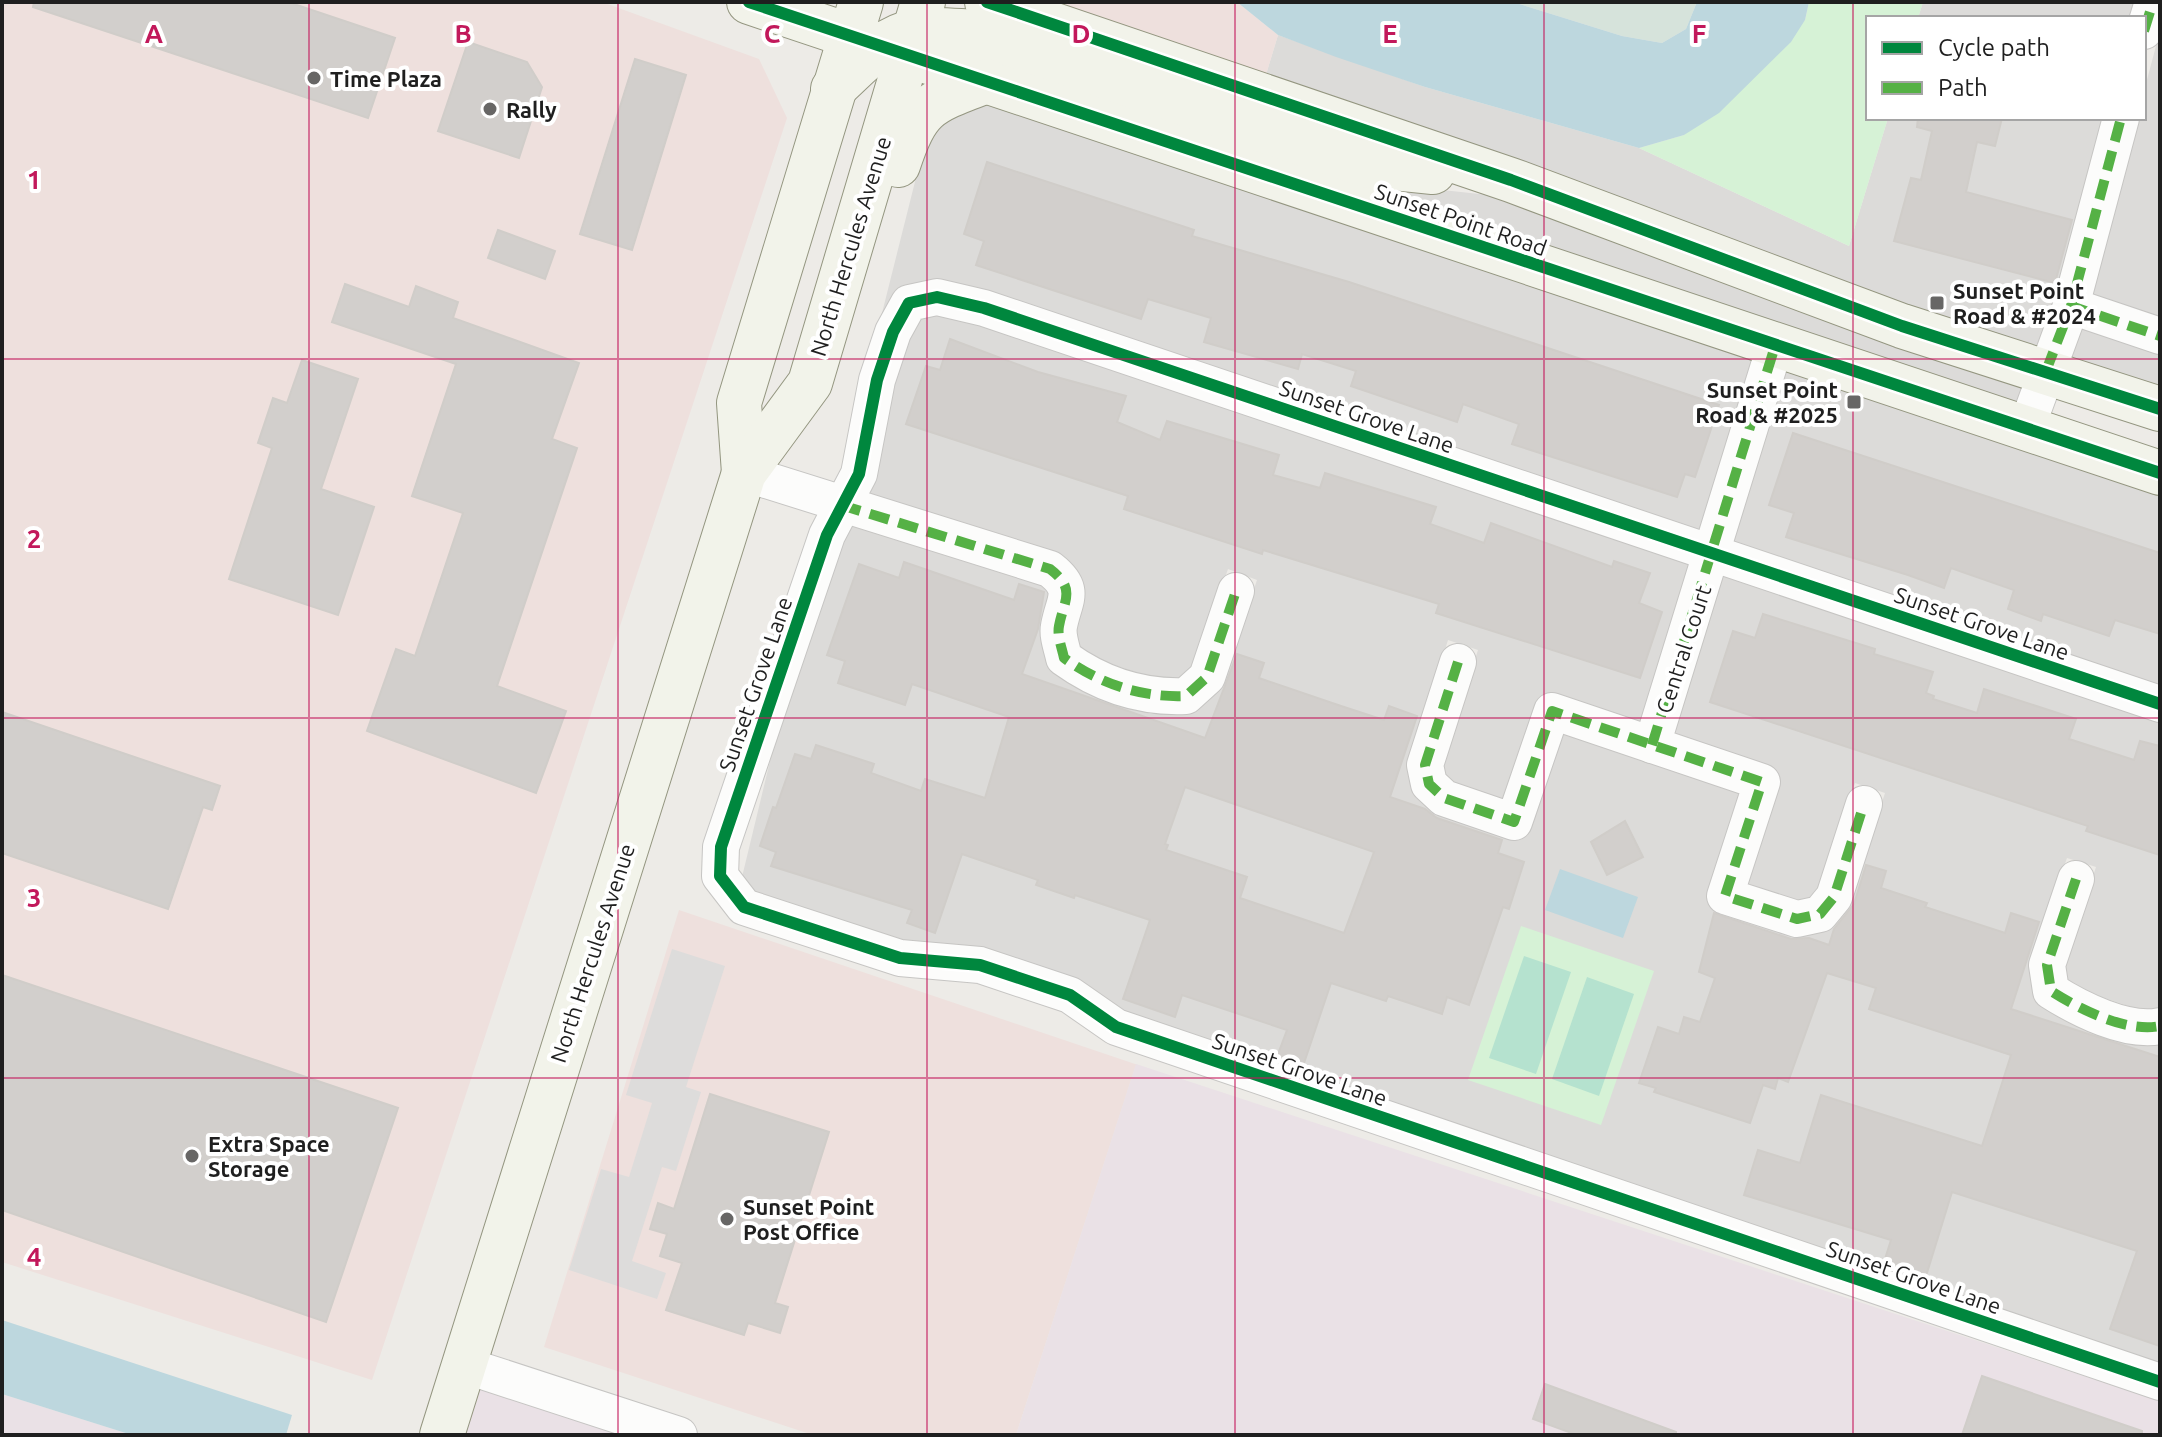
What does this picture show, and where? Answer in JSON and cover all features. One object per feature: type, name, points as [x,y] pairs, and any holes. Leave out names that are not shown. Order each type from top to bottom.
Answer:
[{"type":"main road","name":"Sunset Point Road","points":[[749,2],[888,25],[969,75],[2160,473]]},
{"type":"main road","points":[[987,2],[1511,180],[1902,326],[2160,409]]},
{"type":"main road","name":"North Hercules Avenue","points":[[744,473],[739,403],[833,89],[888,25]]},
{"type":"main road","name":"North Hercules Avenue","points":[[442,1435],[744,473],[810,383],[888,25]]},
{"type":"main road","points":[[888,25],[974,32],[1365,165],[1511,180]]},
{"type":"main road","points":[[744,473],[818,422],[906,141],[919,114],[969,75]]},
{"type":"street","points":[[2146,25],[2153,2]]},
{"type":"street","points":[[2026,429],[2071,306],[2120,120]]},
{"type":"street","name":"Sunset Grove Lane","points":[[2160,704],[984,308],[937,297],[909,303],[893,332],[877,380],[859,474],[827,535],[721,847],[720,876],[744,907],[900,958],[980,965],[1070,995],[1116,1027],[2160,1382]]},
{"type":"street","points":[[2071,306],[2160,336]]},
{"type":"street","points":[[1713,554],[1775,346]]},
{"type":"street","points":[[744,473],[1050,569],[1064,580],[1068,598],[1058,629],[1064,658],[1089,676],[1156,697],[1186,696],[1207,677],[1236,591]]},
{"type":"street","name":"Central Court","points":[[1652,745],[1713,554]]},
{"type":"street","points":[[1458,662],[1425,765],[1429,784],[1444,798],[1514,822],[1552,711],[1762,782],[1725,896],[1797,919],[1820,914],[1834,897],[1864,804]]},
{"type":"street","points":[[2076,879],[2047,965],[2051,991],[2077,1007],[2144,1030],[2160,1026]]},
{"type":"street","points":[[464,1365],[679,1435]]},
{"type":"shaded area","points":[[2,2],[602,2],[759,59],[787,118],[372,1380],[2,1262]]},
{"type":"shaded area","points":[[1041,2],[1237,2],[1278,35],[1265,78]]},
{"type":"shaded area","points":[[1513,2],[1697,2],[1686,29],[1662,43],[1622,36]]},
{"type":"shaded area","points":[[1923,2],[2136,2],[2132,16],[1919,16]]},
{"type":"shaded area","points":[[2160,31],[2160,317],[2090,294],[2136,120],[2146,120],[2146,84]]},
{"type":"shaded area","points":[[1278,35],[1425,87],[1639,148],[1849,246],[1887,120],[2104,120],[2056,301],[2037,350],[1908,309],[1265,78]]},
{"type":"shaded area","points":[[986,100],[1755,358],[1703,532],[988,291],[878,329],[927,134],[932,125]]},
{"type":"shaded area","points":[[1132,104],[1359,181],[1507,197],[2025,383],[2017,407],[1780,329]]},
{"type":"shaded area","points":[[936,314],[979,324],[1693,566],[1643,724],[1557,695],[1505,800],[1453,782],[1443,774],[1441,764],[1478,650],[1448,640],[1410,760],[1509,839],[1561,733],[1742,794],[1720,912],[1849,902],[1885,793],[1855,783],[1820,889],[1813,898],[1799,901],[1745,884],[1777,787],[1672,734],[1722,576],[2160,722],[2160,1008],[2146,1012],[2084,991],[2065,980],[2063,966],[2096,867],[2067,858],[2032,960],[2042,1007],[2069,1023],[2138,1046],[2160,1044],[2160,1363],[1123,1011],[1075,978],[986,948],[904,940],[753,891],[742,877],[780,720],[848,525],[1043,586],[1050,591],[1055,673],[1083,692],[1151,714],[1186,713],[1222,682],[1257,580],[1228,569],[1194,667],[1181,678],[1159,680],[1096,659],[1078,647],[1075,630],[1083,593],[1073,565],[1060,555],[865,494],[892,384],[908,338],[919,318]]},
{"type":"shaded area","points":[[2079,327],[2160,354],[2160,391],[2066,360]]},
{"type":"shaded area","points":[[1785,368],[2160,491],[2160,685],[1733,542]]},
{"type":"shaded area","points":[[679,910],[1141,1066],[1136,1065],[1016,1435],[813,1435],[544,1347]]},
{"type":"shaded area","points":[[672,949],[725,966],[686,1087],[701,1092],[676,1171],[662,1167],[632,1261],[666,1273],[657,1299],[569,1270],[601,1169],[629,1177],[652,1103],[626,1095]]},
{"type":"shaded area","points":[[1136,1064],[2160,1401],[2160,1435],[1016,1435]]},
{"type":"shaded area","points":[[474,1387],[621,1435],[459,1435]]},
{"type":"shaded area","points":[[2,1394],[132,1435],[2,1435]]},
{"type":"green space","points":[[1809,2],[1923,2],[1919,16],[1866,16],[1866,120],[1887,120],[1849,246],[1639,148],[1684,135],[1805,20]]},
{"type":"green space","points":[[1521,926],[1654,971],[1601,1125],[1468,1080]]},
{"type":"green space","points":[[1524,956],[1571,972],[1536,1074],[1489,1058]]},
{"type":"green space","points":[[1587,977],[1634,994],[1599,1096],[1552,1079]]},
{"type":"water","points":[[1237,2],[1513,2],[1622,36],[1662,43],[1686,29],[1697,2],[1809,2],[1805,20],[1791,42],[1719,113],[1684,135],[1639,148],[1425,87],[1336,57],[1278,35]]},
{"type":"water","points":[[1560,869],[1638,897],[1623,938],[1545,910]]},
{"type":"water","points":[[2,1320],[292,1415],[286,1435],[132,1435],[2,1394]]},
{"type":"building","name":"Time Plaza","points":[[34,2],[288,2],[395,38],[368,118],[33,7]]},
{"type":"building","name":"Rally","points":[[468,42],[527,62],[542,87],[519,158],[438,131]]},
{"type":"building","points":[[635,59],[686,75],[632,250],[580,234]]},
{"type":"building","points":[[1918,120],[2002,120],[1995,146],[1977,142],[1966,192],[2072,220],[2055,283],[1894,241],[1911,178],[1921,180],[1932,131],[1917,127]]},
{"type":"building","points":[[987,162],[1194,230],[1192,236],[1349,282],[1719,405],[1695,477],[1685,474],[1677,497],[1512,444],[1519,424],[1463,404],[1457,422],[1351,386],[1356,371],[1302,354],[1298,369],[1204,342],[1211,318],[1148,299],[1141,319],[976,265],[984,241],[964,234]]},
{"type":"building","points":[[498,230],[555,251],[545,279],[488,258]]},
{"type":"building","points":[[345,284],[409,307],[416,286],[458,302],[453,318],[579,363],[552,439],[577,448],[497,686],[566,711],[536,793],[367,731],[396,649],[415,656],[463,513],[412,496],[456,364],[332,322]]},
{"type":"building","points":[[950,339],[1038,372],[1126,396],[1117,422],[1160,440],[1167,421],[1279,455],[1273,475],[1320,488],[1325,473],[1436,507],[1430,524],[1484,543],[1491,523],[1612,567],[1614,561],[1650,573],[1639,603],[1662,612],[1640,678],[1436,613],[1439,604],[1263,550],[1262,554],[1124,509],[1128,496],[906,424],[926,366],[940,370]]},
{"type":"building","points":[[302,360],[358,379],[321,489],[374,507],[338,615],[229,579],[272,448],[258,443],[273,398],[287,403]]},
{"type":"building","points":[[1793,433],[2160,553],[2160,634],[2115,620],[2109,636],[2043,614],[2041,621],[2008,609],[2014,590],[1951,568],[1944,588],[1786,537],[1794,513],[1769,505]]},
{"type":"building","points":[[904,562],[1014,600],[1019,584],[1044,592],[1038,629],[1022,674],[1205,738],[1237,654],[1264,663],[1259,678],[1384,720],[1389,706],[1417,716],[1390,797],[1425,809],[1437,818],[1502,840],[1498,853],[1524,862],[1509,909],[1503,907],[1469,1005],[1447,997],[1442,1014],[1388,996],[1386,1001],[1331,983],[1303,1066],[1277,1057],[1287,1030],[1182,995],[1175,1017],[1123,999],[1150,920],[1036,885],[1038,880],[962,854],[935,933],[907,923],[912,910],[771,866],[776,852],[760,846],[773,807],[776,808],[795,754],[811,759],[816,745],[874,764],[871,773],[921,791],[925,779],[985,798],[1009,717],[912,684],[905,705],[838,683],[845,661],[827,655],[859,564],[899,578]],"holes":[[[1185,787],[1374,852],[1344,933],[1240,898],[1247,877],[1166,850],[1168,845],[1165,844]]]},
{"type":"building","points":[[1763,614],[1875,649],[1874,654],[1933,672],[1926,693],[1934,696],[1933,699],[1977,713],[1984,689],[2076,719],[2069,739],[2134,760],[2140,741],[2160,746],[2160,855],[2086,831],[2088,826],[1710,702],[1733,631],[1755,638]]},
{"type":"building","points":[[2,712],[220,786],[212,810],[203,807],[168,909],[2,853]]},
{"type":"building","points":[[1625,821],[1643,857],[1607,875],[1591,842]]},
{"type":"building","points":[[1866,865],[1886,871],[1881,888],[1927,903],[1925,907],[2005,933],[2011,913],[2039,922],[2011,1009],[2160,1057],[2160,1346],[2110,1329],[2137,1251],[1952,1192],[1926,1276],[1884,1262],[1891,1240],[1744,1195],[1758,1150],[1800,1163],[1821,1095],[1982,1146],[2011,1055],[1869,1009],[1876,988],[1827,973],[1788,1082],[1778,1078],[1775,1089],[1763,1085],[1750,1123],[1654,1092],[1656,1088],[1639,1083],[1658,1027],[1679,1034],[1684,1017],[1700,1022],[1715,978],[1699,972],[1714,913],[1791,939],[1809,938],[1829,945],[1834,929],[1854,904]]},
{"type":"building","name":"Extra Space Storage","points":[[2,975],[398,1108],[326,1322],[2,1210]]},
{"type":"building","name":"Sunset Point Post Office","points":[[710,1094],[829,1132],[775,1303],[788,1307],[780,1333],[748,1323],[744,1335],[666,1310],[682,1263],[660,1256],[667,1234],[650,1229],[658,1203],[674,1209]]},
{"type":"building","points":[[1982,1376],[2142,1431],[2142,1435],[1962,1435]]},
{"type":"building","points":[[1545,1384],[1676,1432],[1676,1435],[1577,1435],[1533,1419]]},
{"type":"marked path","points":[[2146,25],[2153,2]]},
{"type":"marked path","points":[[2046,371],[2071,306],[2120,120]]},
{"type":"marked path","points":[[2071,306],[2160,336]]},
{"type":"marked path","points":[[1652,745],[1775,346]]},
{"type":"marked path","points":[[841,505],[1050,569],[1066,589],[1059,630],[1064,658],[1107,682],[1138,692],[1186,696],[1207,677],[1236,591]]},
{"type":"marked path","points":[[1458,662],[1425,765],[1429,784],[1444,798],[1514,822],[1552,711],[1762,782],[1725,896],[1797,919],[1820,914],[1834,897],[1864,804]]},
{"type":"marked path","points":[[2076,879],[2047,965],[2051,991],[2089,1012],[2118,1023],[2160,1026]]},
{"type":"cycle path","points":[[749,2],[2160,473]]},
{"type":"cycle path","points":[[987,2],[1511,180],[1902,326],[2160,409]]},
{"type":"cycle path","points":[[2160,704],[984,308],[937,297],[909,303],[893,332],[877,380],[859,474],[827,535],[721,847],[720,876],[744,907],[900,958],[980,965],[1070,995],[1116,1027],[2160,1382]]},
{"type":"place","name":"Time Plaza","points":[[314,78]]},
{"type":"place","name":"Rally","points":[[490,109]]},
{"type":"place","name":"Sunset Point Road & #2024","points":[[1937,303]]},
{"type":"place","name":"Sunset Point Road & #2025","points":[[1854,402]]},
{"type":"place","name":"Extra Space Storage","points":[[192,1156]]},
{"type":"place","name":"Sunset Point Post Office","points":[[727,1219]]}]
